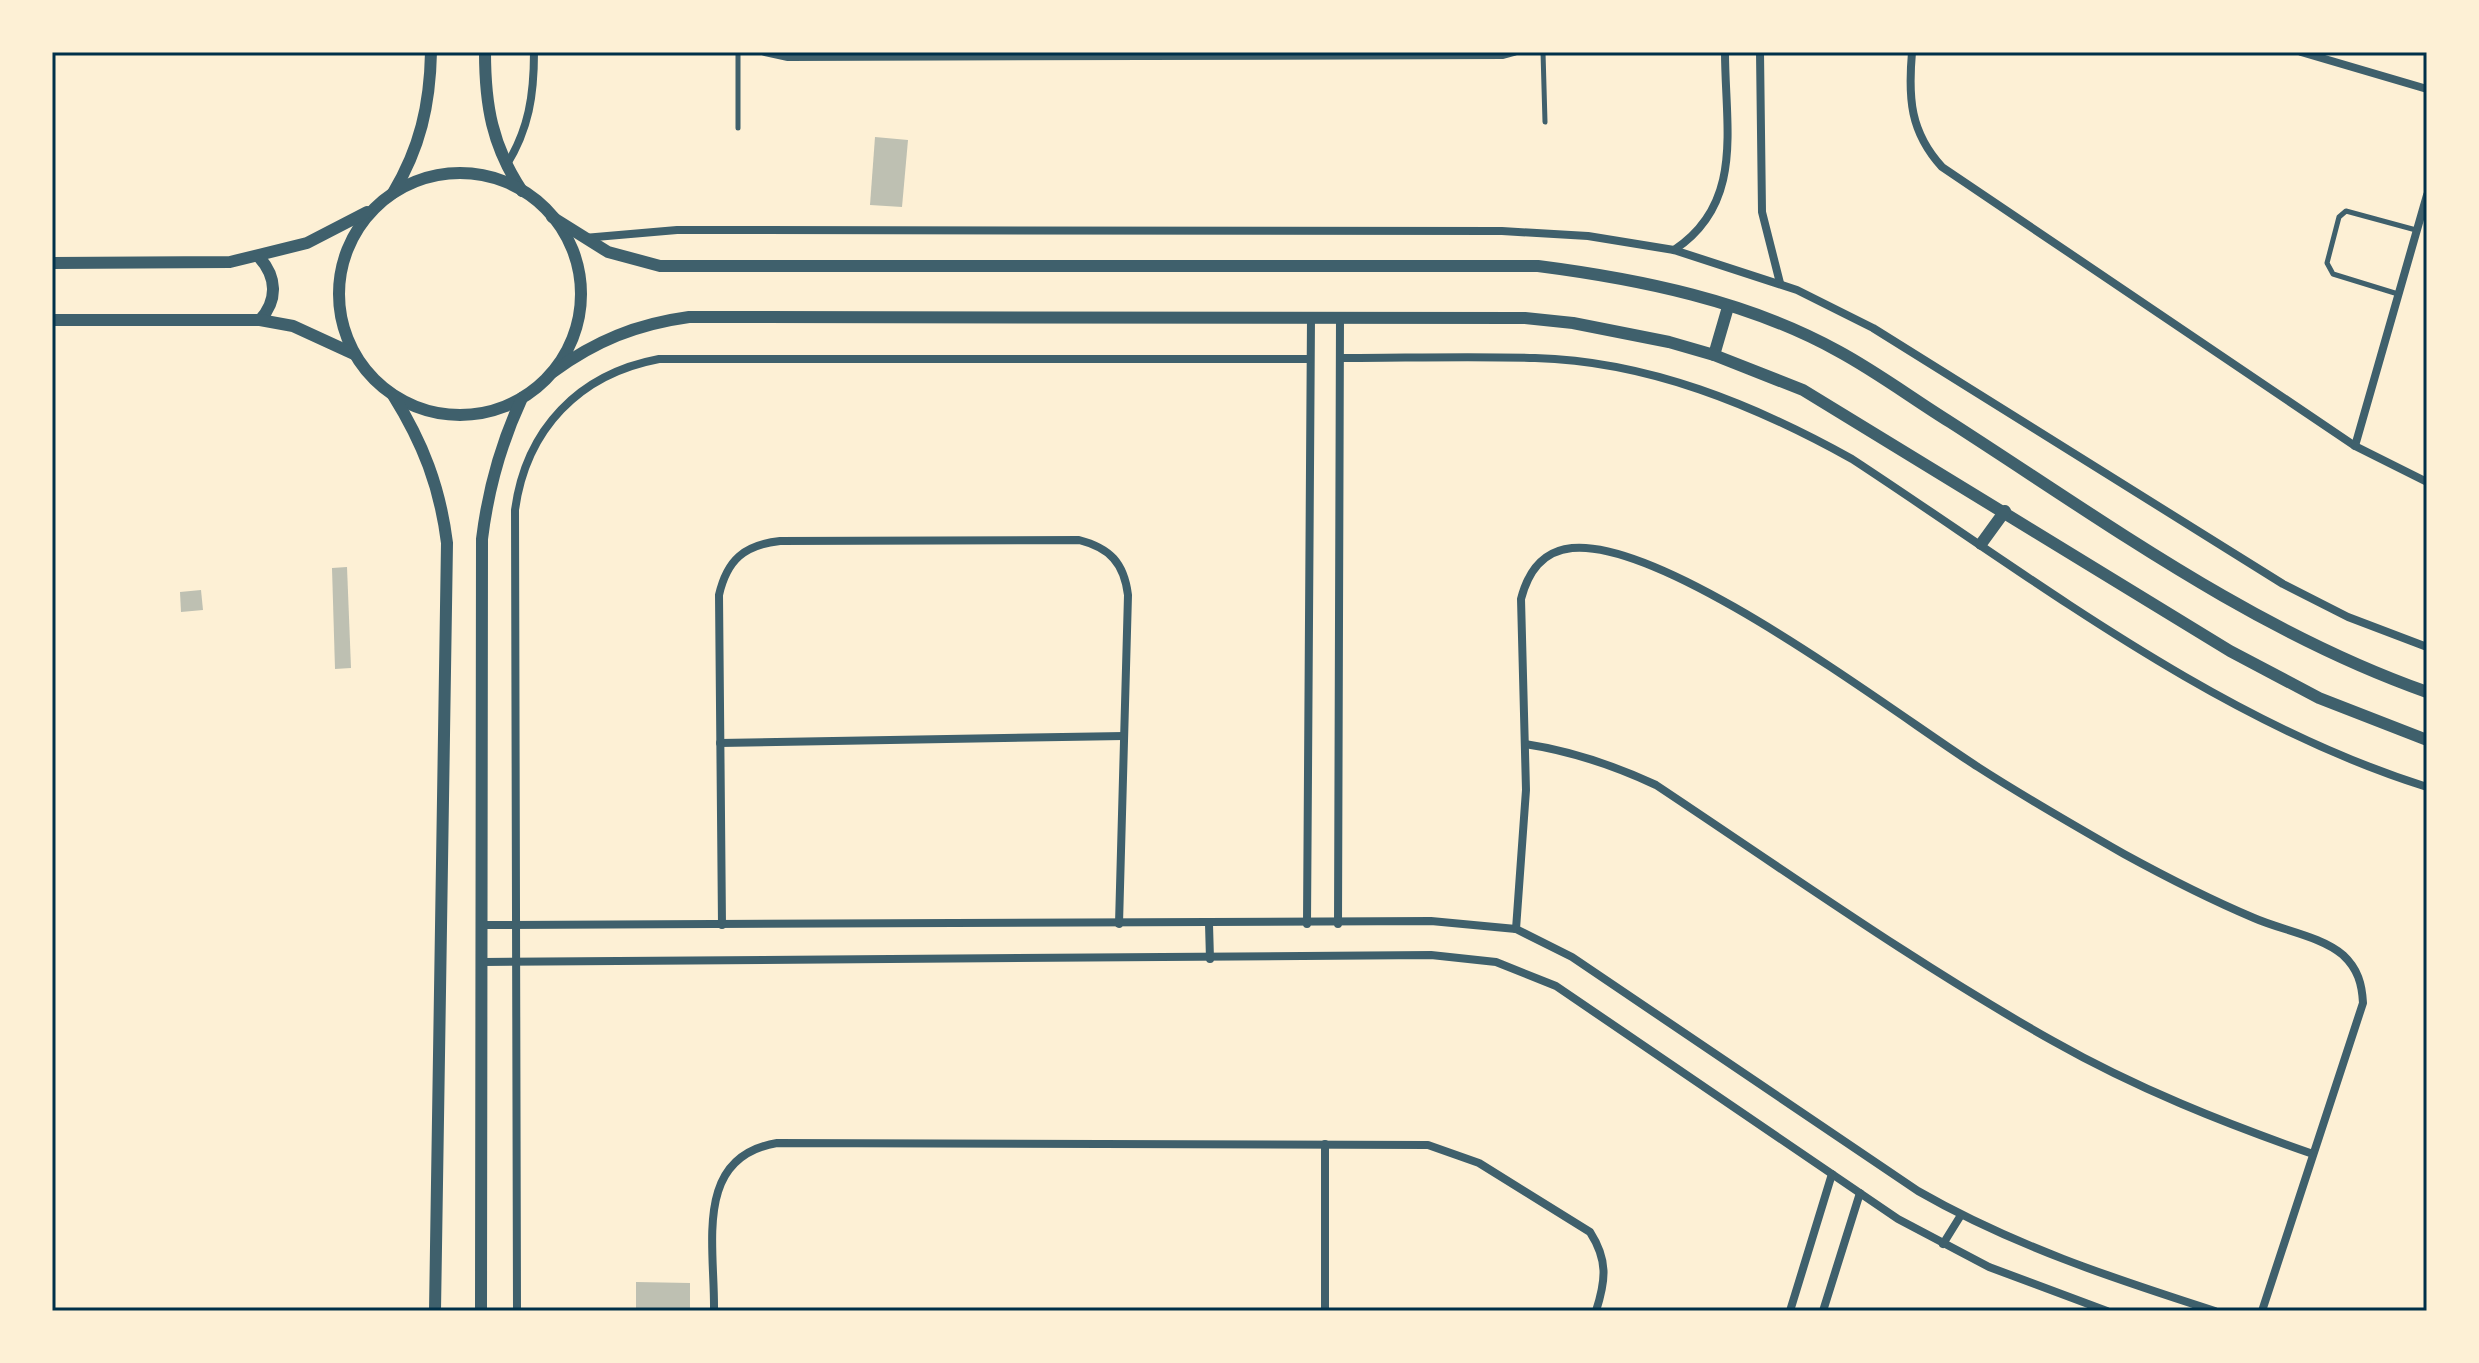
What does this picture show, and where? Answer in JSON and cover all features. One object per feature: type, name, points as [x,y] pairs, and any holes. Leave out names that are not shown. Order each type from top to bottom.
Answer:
[{"type":"street","points":[[393,193],[419,140],[427,111],[431,52]]},
{"type":"street","points":[[485,52],[487,114],[506,167],[522,191],[583,238],[633,261],[674,267],[1538,266],[1612,277],[1728,307],[1838,350],[2263,620],[2328,654],[2427,692]]},
{"type":"street","points":[[506,167],[518,148],[532,108],[534,52]]},
{"type":"street","points":[[765,52],[788,57],[1472,55],[1514,52]]},
{"type":"street","points":[[1674,250],[1707,222],[1725,182],[1725,52]]},
{"type":"street","points":[[1760,52],[1762,212],[1780,283]]},
{"type":"street","points":[[1912,52],[1909,99],[1912,118],[1919,136],[1942,167],[2355,446],[2427,482]]},
{"type":"street","points":[[2301,52],[2427,89]]},
{"type":"street","points":[[2339,63],[2342,52]]},
{"type":"street","points":[[522,191],[501,181],[457,174],[435,176],[393,193],[361,224],[342,265],[340,311],[354,354],[378,383],[393,395],[417,407],[443,414],[470,415],[497,409],[522,398],[590,347],[630,329],[689,317],[1525,318],[1621,331],[1714,355],[1803,390],[2274,676],[2365,718],[2427,740]]},
{"type":"street","points":[[2355,446],[2427,195]]},
{"type":"street","points":[[52,263],[230,262],[259,257],[307,243],[376,207]]},
{"type":"street","points":[[552,217],[571,248],[580,282],[576,330],[553,372]]},
{"type":"street","points":[[583,238],[695,229],[1502,231],[1588,236],[1674,250],[1780,283],[1873,328],[2283,584],[2348,617],[2427,647]]},
{"type":"street","points":[[259,257],[274,285],[271,304],[260,320]]},
{"type":"street","points":[[1714,355],[1728,307]]},
{"type":"street","points":[[1307,924],[1311,316]]},
{"type":"street","points":[[1338,924],[1340,316]]},
{"type":"street","points":[[52,320],[260,320],[293,326],[354,354]]},
{"type":"street","points":[[1340,358],[1536,358],[1603,365],[1668,379],[1732,400],[1793,426],[1852,459],[2244,712],[2365,767],[2427,787]]},
{"type":"street","points":[[517,1311],[519,962],[515,510],[532,449],[556,413],[585,387],[620,368],[659,359],[1310,359]]},
{"type":"street","points":[[393,395],[431,465],[442,503],[447,543],[435,1311]]},
{"type":"street","points":[[481,1311],[484,925],[482,539],[487,497],[509,426],[522,398]]},
{"type":"street","points":[[1981,544],[2005,511]]},
{"type":"street","points":[[722,925],[719,595],[724,573],[737,555],[757,543],[780,541],[1079,540],[1099,545],[1115,557],[1127,585],[1119,924]]},
{"type":"street","points":[[1516,929],[1525,836],[1521,599],[1526,580],[1538,563],[1555,552],[1585,549],[1624,557],[1704,590],[1830,667],[1978,767],[2125,854],[2242,913],[2340,953],[2358,975],[2363,1003],[2262,1311]]},
{"type":"street","points":[[720,743],[1124,736]]},
{"type":"street","points":[[1525,744],[1600,761],[1656,785],[1974,995],[2055,1042],[2195,1111],[2313,1154]]},
{"type":"street","points":[[484,925],[1464,922],[1516,929],[1572,957],[1918,1191],[1961,1215],[2052,1257],[2215,1311]]},
{"type":"street","points":[[1209,924],[1210,959]]},
{"type":"street","points":[[483,962],[1464,957],[1527,972],[1556,986],[1860,1193],[1943,1244],[2037,1287],[2107,1311]]},
{"type":"street","points":[[714,1311],[715,1202],[720,1178],[734,1159],[754,1147],[777,1143],[1400,1144],[1454,1152],[1479,1163],[1590,1232],[1601,1249],[1606,1267],[1596,1311]]},
{"type":"street","points":[[1325,1144],[1325,1311]]},
{"type":"street","points":[[1790,1311],[1832,1174]]},
{"type":"street","points":[[1823,1311],[1860,1193]]},
{"type":"street","points":[[1943,1244],[1961,1215]]},
{"type":"lane","points":[[738,52],[738,128]]},
{"type":"lane","points":[[1543,52],[1545,122]]},
{"type":"lane","points":[[2398,294],[2330,272],[2327,263],[2339,217],[2349,210],[2417,231]]},
{"type":"building","points":[[875,137],[908,140],[902,207],[870,205]]},
{"type":"building","points":[[347,567],[351,668],[335,669],[332,568]]},
{"type":"building","points":[[201,590],[203,610],[181,612],[180,592]]},
{"type":"building","points":[[636,1282],[690,1283],[690,1311],[636,1311]]}]
